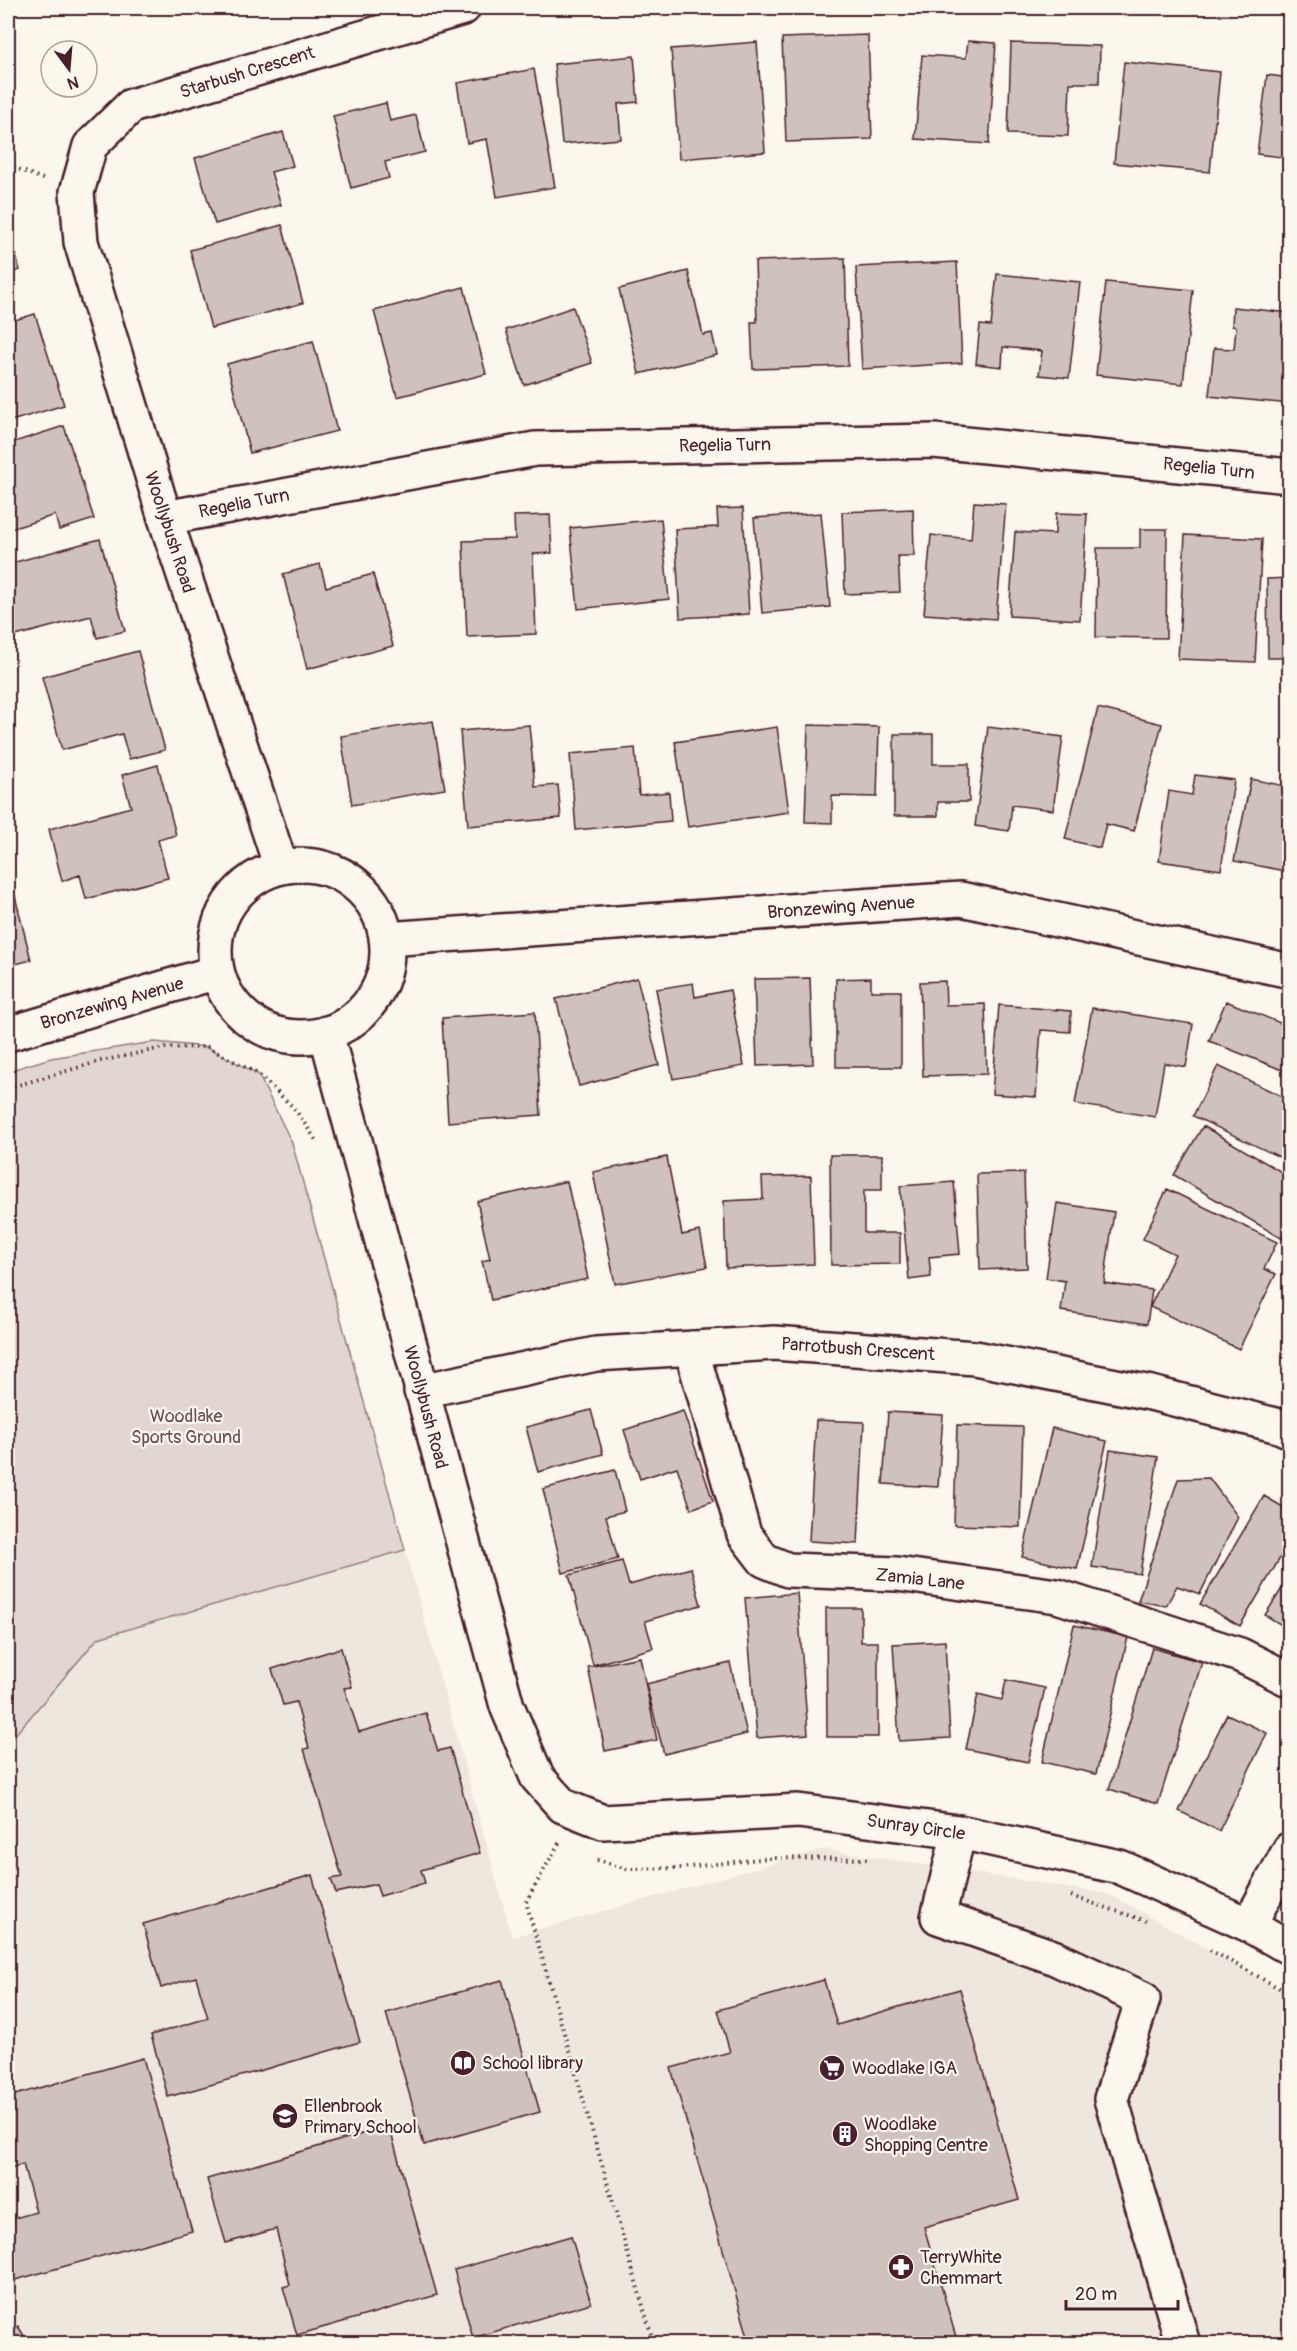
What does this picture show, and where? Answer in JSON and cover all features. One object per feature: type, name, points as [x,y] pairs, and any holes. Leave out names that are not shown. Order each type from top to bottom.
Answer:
[{"type":"street","name":"Starbush Crescent","points":[[78,192],[90,146],[130,106],[463,8]]},
{"type":"street","name":"Woollybush Road","points":[[78,192],[81,242],[165,518],[281,867]]},
{"type":"street","name":"Regelia Turn","points":[[165,518],[535,449],[934,441],[1290,476]]},
{"type":"street","points":[[309,865],[337,873],[361,889],[378,912],[386,939],[386,963],[379,986],[367,1007],[348,1023],[326,1033],[299,1037],[271,1032],[247,1019],[228,998],[217,972],[214,945],[220,918],[235,896],[256,877],[281,867],[309,865]]},
{"type":"street","name":"Bronzewing Avenue","points":[[386,939],[961,899],[1290,971]]},
{"type":"street","name":"Bronzewing Avenue","points":[[8,1034],[217,972]]},
{"type":"street","name":"Woollybush Road","points":[[326,1033],[507,1706],[537,1777]]},
{"type":"street","name":"Parrotbush Crescent","points":[[421,1391],[596,1354],[774,1343],[975,1358],[1286,1419]]},
{"type":"street","name":"Zamia Lane","points":[[691,1348],[744,1534],[764,1560],[788,1570],[897,1574],[1057,1596],[1240,1655],[1290,1680]]},
{"type":"street","name":"Sunray Circle","points":[[537,1777],[564,1806],[603,1822],[798,1811],[959,1832],[1120,1867],[1249,1925],[1290,1948]]},
{"type":"street","points":[[959,1832],[938,1917],[1053,1957],[1143,1999],[1111,2099],[1183,2343]]},
{"type":"street","points":[[1249,1925],[1290,1849]]},
{"type":"path","points":[[8,1088],[101,1061],[162,1048],[207,1047],[258,1074],[294,1108],[322,1149]]},
{"type":"path","points":[[551,1837],[567,1848]]},
{"type":"path","points":[[560,1843],[526,1902],[654,2343]]},
{"type":"path","points":[[595,1859],[627,1869],[680,1868],[770,1858],[872,1859]]},
{"type":"path","points":[[1063,1893],[1153,1924]]},
{"type":"path","points":[[1207,1948],[1290,1994]]},
{"type":"shaded area","points":[[405,1550],[512,1937],[824,1849],[1109,1894],[1289,1994],[1289,2343],[8,2344],[8,1743],[98,1638]]},
{"type":"green space","name":"Woodlake Sports Ground","points":[[154,1042],[207,1047],[258,1074],[292,1143],[405,1550],[98,1638],[8,1743],[8,1071],[51,1058]]},
{"type":"building","points":[[868,35],[872,139],[786,142],[782,38]]},
{"type":"building","points":[[968,41],[996,43],[989,144],[915,139],[922,55],[966,58]]},
{"type":"building","points":[[757,42],[765,152],[679,159],[671,49]]},
{"type":"building","points":[[1011,43],[1100,46],[1099,83],[1070,83],[1068,136],[1008,134]]},
{"type":"building","points":[[634,56],[638,102],[618,104],[621,139],[562,144],[554,64]]},
{"type":"building","points":[[1124,62],[1220,72],[1210,172],[1114,163]]},
{"type":"building","points":[[534,69],[555,187],[497,197],[487,139],[467,143],[457,83]]},
{"type":"building","points":[[1267,75],[1290,78],[1290,158],[1257,154]]},
{"type":"building","points":[[386,103],[390,121],[416,115],[425,152],[385,162],[389,178],[351,188],[333,116]]},
{"type":"building","points":[[283,132],[293,166],[271,172],[281,205],[215,224],[195,158]]},
{"type":"building","points":[[282,225],[303,303],[211,328],[190,250]]},
{"type":"building","points":[[8,227],[20,270],[8,274]]},
{"type":"building","points":[[845,258],[848,366],[753,369],[751,322],[757,322],[755,261]]},
{"type":"building","points":[[957,262],[962,363],[862,369],[856,267]]},
{"type":"building","points":[[688,271],[703,335],[712,333],[717,355],[639,374],[619,289]]},
{"type":"building","points":[[997,274],[1080,282],[1069,378],[1039,375],[1042,351],[1003,347],[1002,367],[976,364],[980,325],[991,326]]},
{"type":"building","points":[[1106,282],[1193,290],[1183,384],[1096,375]]},
{"type":"building","points":[[464,287],[486,374],[397,397],[374,311]]},
{"type":"building","points":[[573,307],[592,363],[524,385],[506,330]]},
{"type":"building","points":[[1233,307],[1290,313],[1290,404],[1209,396],[1214,348],[1234,349],[1236,327],[1232,326]]},
{"type":"building","points":[[35,314],[64,405],[8,422],[8,322]]},
{"type":"building","points":[[313,341],[337,431],[250,453],[227,364]]},
{"type":"building","points":[[64,426],[94,519],[59,530],[55,515],[8,530],[8,444]]},
{"type":"building","points":[[974,502],[1006,504],[996,619],[924,614],[931,535],[971,539]]},
{"type":"building","points":[[743,508],[749,614],[680,618],[675,529],[718,527],[717,509]]},
{"type":"building","points":[[913,509],[914,556],[898,556],[900,592],[845,594],[842,512]]},
{"type":"building","points":[[821,513],[830,607],[762,613],[754,518]]},
{"type":"building","points":[[1056,513],[1087,514],[1080,620],[1009,616],[1015,532],[1055,534]]},
{"type":"building","points":[[550,515],[552,553],[533,554],[536,634],[467,637],[463,541],[515,539],[514,516]]},
{"type":"building","points":[[661,519],[669,599],[578,609],[570,528]]},
{"type":"building","points":[[1140,529],[1167,529],[1166,638],[1096,637],[1097,548],[1140,548]]},
{"type":"building","points":[[1185,535],[1262,539],[1255,662],[1178,659]]},
{"type":"building","points":[[100,539],[125,631],[97,638],[91,616],[8,638],[8,564]]},
{"type":"building","points":[[320,564],[326,587],[373,574],[393,646],[307,669],[283,574]]},
{"type":"building","points":[[1290,578],[1290,658],[1268,658],[1267,579]]},
{"type":"building","points":[[138,651],[165,750],[129,759],[122,734],[62,750],[42,677]]},
{"type":"building","points":[[1098,708],[1162,724],[1134,831],[1106,824],[1100,848],[1065,839]]},
{"type":"building","points":[[433,721],[445,789],[352,805],[341,736]]},
{"type":"building","points":[[529,725],[535,787],[558,785],[561,818],[468,826],[460,731]]},
{"type":"building","points":[[808,725],[879,727],[877,797],[832,796],[832,823],[805,822]]},
{"type":"building","points":[[777,727],[789,812],[688,827],[675,742]]},
{"type":"building","points":[[988,727],[1063,737],[1053,810],[1012,805],[1009,831],[975,826]]},
{"type":"building","points":[[894,734],[933,734],[933,764],[969,764],[969,802],[938,802],[938,816],[894,816]]},
{"type":"building","points":[[635,748],[639,795],[669,792],[671,821],[576,830],[570,754]]},
{"type":"building","points":[[158,765],[176,835],[158,840],[168,878],[86,899],[80,875],[62,881],[49,829],[131,807],[122,775]]},
{"type":"building","points":[[1195,775],[1234,780],[1221,870],[1159,861],[1169,791],[1192,795]]},
{"type":"building","points":[[1251,779],[1290,787],[1290,872],[1234,861]]},
{"type":"building","points":[[8,868],[31,960],[8,966]]},
{"type":"building","points":[[637,978],[659,1065],[579,1086],[556,999]]},
{"type":"building","points":[[810,978],[813,1064],[757,1066],[754,979]]},
{"type":"building","points":[[871,978],[871,991],[901,991],[901,1067],[836,1067],[836,979]]},
{"type":"building","points":[[945,981],[946,1005],[985,1004],[987,1074],[923,1076],[920,982]]},
{"type":"building","points":[[693,983],[695,997],[730,990],[744,1066],[673,1079],[656,989]]},
{"type":"building","points":[[1226,1001],[1290,1027],[1290,1073],[1209,1041]]},
{"type":"building","points":[[999,1005],[1071,1011],[1070,1032],[1041,1030],[1036,1097],[992,1094]]},
{"type":"building","points":[[1092,1008],[1193,1024],[1186,1067],[1164,1063],[1155,1117],[1075,1104]]},
{"type":"building","points":[[535,1012],[541,1115],[448,1122],[442,1018]]},
{"type":"building","points":[[1218,1066],[1290,1100],[1290,1162],[1193,1116]]},
{"type":"building","points":[[1203,1126],[1290,1177],[1290,1229],[1283,1239],[1174,1175]]},
{"type":"building","points":[[830,1155],[882,1155],[882,1190],[864,1190],[864,1233],[900,1233],[900,1264],[831,1265]]},
{"type":"building","points":[[667,1157],[682,1235],[700,1231],[707,1267],[615,1284],[593,1172]]},
{"type":"building","points":[[1024,1173],[1027,1268],[980,1270],[977,1174]]},
{"type":"building","points":[[811,1176],[814,1264],[726,1268],[724,1201],[763,1199],[762,1177]]},
{"type":"building","points":[[567,1181],[588,1279],[491,1300],[482,1261],[490,1259],[477,1201]]},
{"type":"building","points":[[954,1182],[960,1254],[929,1257],[931,1277],[909,1280],[900,1186]]},
{"type":"building","points":[[1167,1189],[1277,1242],[1264,1269],[1276,1274],[1239,1349],[1150,1307],[1175,1254],[1143,1239]]},
{"type":"building","points":[[1057,1203],[1114,1212],[1104,1283],[1152,1290],[1147,1324],[1061,1311],[1065,1281],[1046,1278]]},
{"type":"building","points":[[591,1410],[603,1454],[538,1472],[526,1427]]},
{"type":"building","points":[[683,1411],[713,1501],[691,1509],[677,1467],[640,1479],[624,1430]]},
{"type":"building","points":[[888,1412],[943,1415],[938,1487],[883,1484]]},
{"type":"building","points":[[816,1420],[864,1422],[858,1544],[809,1541]]},
{"type":"building","points":[[957,1425],[1023,1427],[1020,1527],[954,1525]]},
{"type":"building","points":[[1052,1428],[1107,1441],[1077,1569],[1022,1557]]},
{"type":"building","points":[[1110,1450],[1158,1457],[1140,1574],[1092,1567]]},
{"type":"building","points":[[615,1470],[625,1511],[606,1516],[618,1559],[563,1573],[543,1489]]},
{"type":"building","points":[[1209,1478],[1238,1517],[1200,1594],[1177,1586],[1166,1606],[1138,1601],[1178,1479]]},
{"type":"building","points":[[1264,1496],[1290,1511],[1290,1541],[1240,1626],[1200,1604]]},
{"type":"building","points":[[622,1561],[629,1585],[691,1568],[701,1605],[645,1621],[653,1648],[593,1665],[569,1575]]},
{"type":"building","points":[[1290,1576],[1290,1630],[1265,1615]]},
{"type":"building","points":[[797,1593],[808,1734],[757,1738],[745,1598]]},
{"type":"building","points":[[826,1608],[861,1608],[861,1642],[878,1642],[878,1737],[827,1737]]},
{"type":"building","points":[[1074,1625],[1128,1637],[1096,1774],[1042,1762]]},
{"type":"building","points":[[945,1641],[950,1738],[899,1741],[893,1644]]},
{"type":"building","points":[[341,1648],[352,1687],[344,1688],[359,1732],[426,1713],[438,1751],[450,1748],[480,1853],[421,1870],[425,1883],[380,1896],[376,1884],[336,1893],[331,1879],[342,1877],[304,1749],[309,1748],[296,1702],[283,1705],[272,1669]]},
{"type":"building","points":[[1152,1648],[1202,1662],[1158,1804],[1109,1789]]},
{"type":"building","points":[[640,1657],[657,1740],[605,1751],[588,1667]]},
{"type":"building","points":[[730,1663],[747,1734],[664,1754],[646,1684]]},
{"type":"building","points":[[1006,1680],[1045,1688],[1028,1762],[966,1749],[978,1694],[1002,1700]]},
{"type":"building","points":[[1227,1714],[1267,1733],[1219,1831],[1179,1811]]},
{"type":"building","points":[[312,1875],[360,2042],[168,2097],[151,2035],[208,2018],[196,1977],[161,1988],[143,1924]]},
{"type":"building","name":"School library","points":[[502,1980],[540,2112],[424,2145],[386,2013]]},
{"type":"building","name":"Woodlake Shopping Centre","points":[[824,1980],[837,2025],[960,1989],[1019,2200],[924,2227],[958,2344],[750,2344],[671,2068],[730,2052],[718,2010]]},
{"type":"building","points":[[143,2058],[192,2231],[8,2282],[8,2220],[36,2212],[23,2164],[8,2169],[8,2097]]},
{"type":"building","points":[[389,2126],[437,2295],[297,2335],[283,2287],[290,2285],[276,2229],[226,2243],[207,2179]]},
{"type":"building","points":[[571,2236],[591,2303],[473,2338],[454,2270]]},
{"type":"building","points":[[18,2326],[29,2344],[8,2344],[8,2328],[10,2332]]},
{"type":"place","name":"School library","points":[[463,2063]]},
{"type":"place","name":"Woodlake IGA","points":[[832,2068]]},
{"type":"place","name":"Ellenbrook Primary School","points":[[285,2116]]},
{"type":"place","name":"Woodlake Shopping Centre","points":[[845,2134]]},
{"type":"place","name":"TerryWhite Chemmart","points":[[901,2267]]}]
